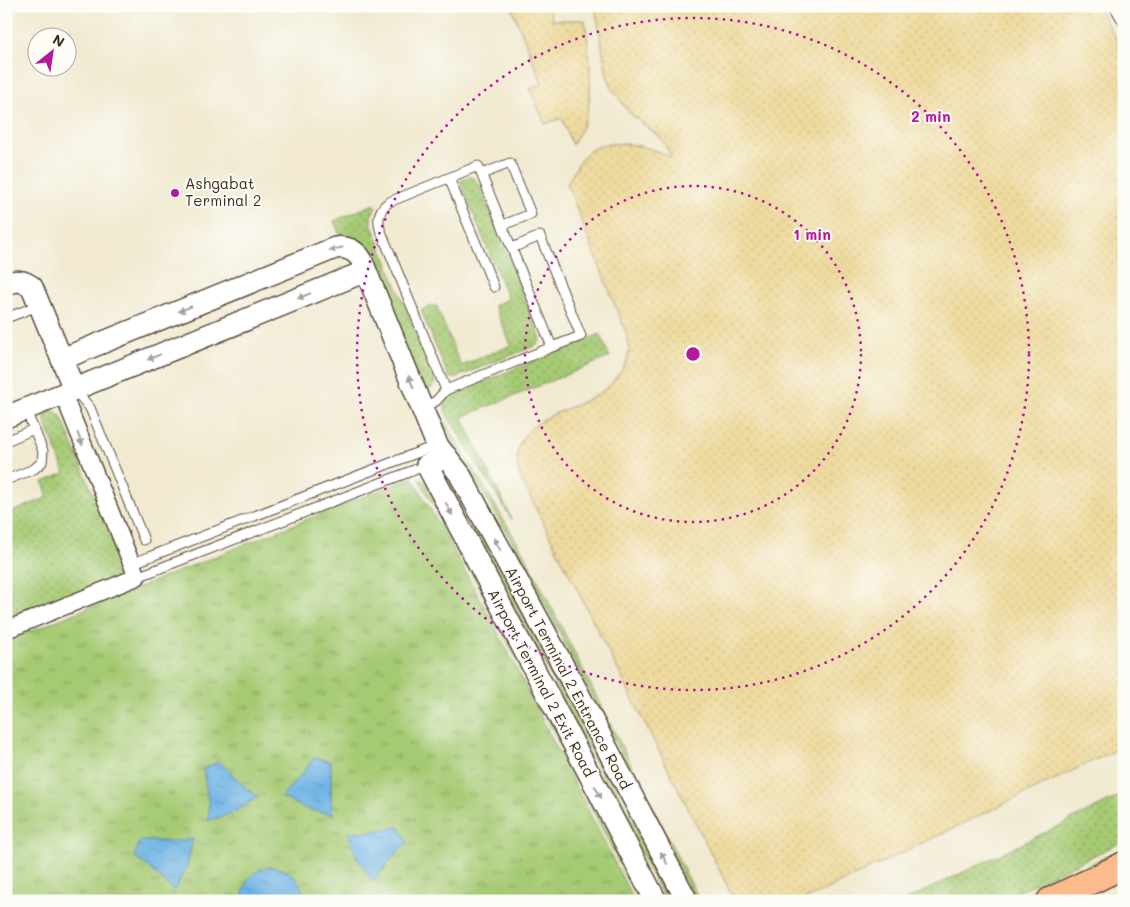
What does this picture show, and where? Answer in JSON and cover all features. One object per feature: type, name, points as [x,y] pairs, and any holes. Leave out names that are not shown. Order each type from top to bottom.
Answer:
[{"type":"main road","points":[[1050,901],[1124,865]]},
{"type":"street","name":"Airport Terminal 2 Entrance Road","points":[[62,359],[335,248],[344,247],[360,257],[422,408],[442,451],[459,473],[578,693],[686,901]]},
{"type":"street","points":[[16,413],[366,271]]},
{"type":"street","points":[[6,284],[13,281],[26,282],[32,287],[40,304],[62,359],[68,392],[134,571],[6,630]]},
{"type":"street","points":[[427,466],[442,451]]},
{"type":"street","name":"Airport Terminal 2 Exit Road","points":[[427,466],[656,901]]},
{"type":"lane","points":[[1114,6],[1124,24]]},
{"type":"lane","points":[[482,174],[510,163],[531,214],[503,225]]},
{"type":"lane","points":[[446,390],[380,229],[378,218],[381,209],[389,202],[478,166],[552,347]]},
{"type":"lane","points":[[449,178],[494,287]]},
{"type":"lane","points":[[422,408],[436,400],[446,390],[581,336],[540,236],[512,248]]},
{"type":"lane","points":[[6,318],[40,304]]},
{"type":"lane","points":[[68,392],[90,408],[144,540]]},
{"type":"lane","points":[[6,480],[34,468],[42,462],[43,451],[34,430],[16,413]]},
{"type":"lane","points":[[6,441],[34,430]]},
{"type":"lane","points":[[134,571],[442,451]]},
{"type":"lane","points":[[134,571],[427,466]]},
{"type":"green space","points":[[469,177],[474,178],[478,182],[541,339],[537,345],[452,379],[448,376],[421,310],[436,305],[461,366],[511,345],[494,305],[508,299],[460,181]]},
{"type":"green space","points":[[374,204],[376,207],[371,216],[371,223],[435,380],[431,389],[424,388],[341,238],[334,221]]},
{"type":"green space","points":[[600,334],[610,357],[462,417],[512,520],[447,415],[445,409],[446,400],[453,394]]},
{"type":"green space","points":[[51,410],[61,416],[123,567],[115,578],[6,622],[6,499],[12,512],[48,497],[43,482],[65,473],[45,422],[45,415]]},
{"type":"green space","points":[[439,412],[525,555],[700,901],[695,901],[521,557],[448,434],[445,436],[440,425]]},
{"type":"green space","points":[[450,476],[560,677],[674,901],[665,901],[507,591],[446,482],[445,480]]},
{"type":"green space","points":[[412,477],[504,644],[634,901],[6,901],[6,641]]},
{"type":"green space","points":[[419,479],[425,481],[512,638],[643,901],[638,901],[504,635]]},
{"type":"green space","points":[[1124,794],[1124,841],[999,901],[904,901]]},
{"type":"green space","points":[[1124,848],[1124,852],[1022,901],[1013,901]]},
{"type":"sand","points":[[511,6],[549,6],[552,20],[585,20],[590,69],[589,100],[581,130],[572,145],[562,118],[545,124],[530,89],[542,83]]},
{"type":"sand","points":[[595,6],[1097,6],[1124,52],[1124,746],[802,901],[738,901],[732,895],[521,479],[517,460],[519,445],[527,433],[537,424],[551,416],[602,391],[620,372],[626,363],[629,353],[626,333],[567,184],[586,154],[605,145],[636,145],[672,157],[660,137],[629,113],[612,88],[607,75]]},
{"type":"water","points":[[314,757],[331,762],[333,815],[306,809],[281,797]]},
{"type":"water","points":[[219,761],[258,797],[235,812],[208,821],[209,805],[203,769]]},
{"type":"water","points":[[400,827],[408,843],[396,853],[373,882],[357,858],[348,832],[364,832]]},
{"type":"water","points":[[193,839],[187,866],[174,891],[147,866],[134,857],[140,841]]},
{"type":"water","points":[[270,867],[284,870],[294,876],[301,887],[303,901],[243,901],[244,888],[250,878],[258,871]]},
{"type":"place","name":"Ashgabat Terminal 2","points":[[175,193]]}]
